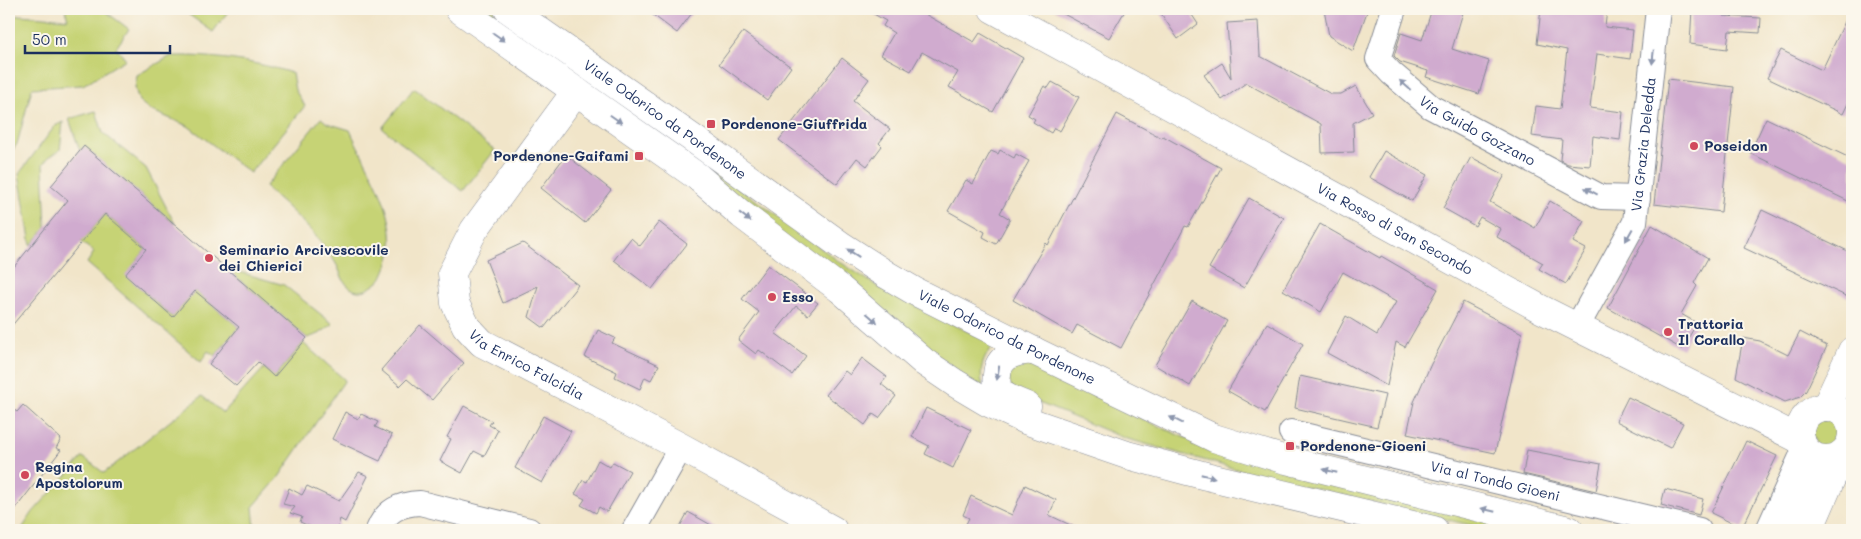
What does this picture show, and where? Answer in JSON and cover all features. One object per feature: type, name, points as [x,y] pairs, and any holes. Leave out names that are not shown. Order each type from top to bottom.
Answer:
[{"type":"main road","name":"Viale Odorico da Pordenone","points":[[459,9],[698,177],[742,214],[840,289],[924,362],[986,402],[1028,421],[1127,455],[1206,476],[1434,530]]},
{"type":"main road","name":"Viale Odorico da Pordenone","points":[[508,9],[842,246],[916,292],[1034,351],[1214,438],[1286,460],[1569,530]]},
{"type":"main road","points":[[538,9],[695,140]]},
{"type":"main road","name":"Via Rosso di San Secondo","points":[[993,9],[1533,305],[1805,447]]},
{"type":"main road","name":"Via Enrico Falcidia","points":[[576,90],[474,230],[452,273],[455,303],[466,326],[482,343],[681,447],[833,530]]},
{"type":"main road","points":[[1034,351],[1023,350],[1010,354],[1002,360],[997,369],[996,380],[1000,391],[1011,399],[1127,455]]},
{"type":"main road","points":[[1826,407],[1852,351]]},
{"type":"main road","points":[[1826,407],[1836,409],[1845,415],[1851,424],[1851,441],[1848,448],[1842,454],[1825,459],[1805,447],[1800,432],[1811,412],[1826,407]]},
{"type":"main road","points":[[1808,530],[1842,454]]},
{"type":"street","name":"Via Guido Gozzano","points":[[1394,9],[1378,59],[1391,73],[1431,107],[1601,197],[1638,198]]},
{"type":"street","name":"Via Grazia Deledda","points":[[1578,327],[1635,222],[1658,9]]},
{"type":"street","name":"Via al Tondo Gioeni","points":[[1291,432],[1699,530]]},
{"type":"street","points":[[634,530],[681,447]]},
{"type":"street","points":[[1768,530],[1805,447]]},
{"type":"street","points":[[1793,530],[1816,478],[1814,462],[1805,447]]},
{"type":"street","points":[[378,530],[381,522],[394,509],[405,504],[420,504],[528,530]]},
{"type":"green space","points":[[65,9],[102,9],[129,29],[116,48],[126,59],[83,85],[32,88],[17,144],[9,155],[9,17],[20,15],[68,19]]},
{"type":"green space","points":[[181,9],[230,9],[213,32]]},
{"type":"green space","points":[[482,9],[491,9],[648,121],[837,260],[880,288],[995,345],[984,359],[981,375],[983,387],[969,380]]},
{"type":"green space","points":[[171,56],[232,60],[263,65],[292,73],[295,90],[305,106],[250,173],[188,126],[150,110],[139,101],[135,88],[137,75]]},
{"type":"green space","points":[[414,88],[495,150],[463,191],[382,128]]},
{"type":"green space","points":[[96,111],[103,133],[146,168],[175,224],[84,147],[80,151],[69,119]]},
{"type":"green space","points":[[321,118],[327,123],[350,130],[382,196],[388,213],[391,248],[387,266],[380,280],[364,291],[354,290],[347,285],[335,262],[321,242],[265,187]]},
{"type":"green space","points":[[63,122],[60,150],[49,157],[43,164],[46,228],[31,245],[19,174],[55,126]]},
{"type":"green space","points":[[105,214],[146,249],[126,275],[172,317],[195,291],[239,327],[215,356],[208,351],[201,362],[87,263],[94,252],[81,242]]},
{"type":"green space","points":[[226,268],[284,285],[333,324],[319,334],[307,338]]},
{"type":"green space","points":[[303,343],[345,380],[279,477],[253,507],[255,530],[21,530],[33,512],[83,457],[104,473],[202,396],[223,413],[264,368],[275,377]]},
{"type":"green space","points":[[1017,360],[1041,367],[1118,408],[1183,437],[1522,530],[1491,530],[1250,473],[1124,438],[1017,394],[1012,390],[1006,370]]},
{"type":"green space","points":[[1826,419],[1836,423],[1840,433],[1836,443],[1826,447],[1816,443],[1812,433],[1816,423]]},
{"type":"building","points":[[645,9],[695,9],[677,33]]},
{"type":"building","points":[[865,9],[916,9],[974,42],[980,33],[1023,58],[993,112],[949,87],[958,72],[922,52],[911,71],[881,55],[894,33],[883,26],[886,21]]},
{"type":"building","points":[[1054,9],[1126,9],[1109,38]]},
{"type":"building","points":[[1158,9],[1188,9],[1198,24],[1178,39]]},
{"type":"building","points":[[1324,9],[1368,9],[1353,51],[1329,36]]},
{"type":"building","points":[[1432,9],[1464,9],[1452,49],[1489,61],[1479,94],[1426,77],[1428,71],[1400,62],[1394,56],[1401,33],[1422,40]]},
{"type":"building","points":[[1541,9],[1607,9],[1605,27],[1633,30],[1630,59],[1597,54],[1590,108],[1623,112],[1620,140],[1593,136],[1590,166],[1568,164],[1560,160],[1562,140],[1532,136],[1536,106],[1560,109],[1567,50],[1537,44]]},
{"type":"building","points":[[1692,9],[1725,9],[1724,16],[1761,18],[1760,33],[1729,31],[1727,49],[1690,44]]},
{"type":"building","points":[[1851,9],[1852,95],[1843,114],[1767,78],[1781,50],[1822,70]]},
{"type":"building","points":[[1258,21],[1260,56],[1331,94],[1341,94],[1356,86],[1372,113],[1353,123],[1354,152],[1322,153],[1321,124],[1246,83],[1222,100],[1204,75],[1222,63],[1231,78],[1227,23]]},
{"type":"building","points":[[743,32],[791,67],[767,100],[719,64]]},
{"type":"building","points":[[842,58],[869,79],[853,101],[890,129],[879,143],[882,146],[867,166],[857,158],[837,184],[779,140]]},
{"type":"building","name":"Poseidon","points":[[1668,79],[1734,87],[1721,212],[1654,204]]},
{"type":"building","points":[[1052,82],[1079,97],[1060,131],[1054,128],[1051,133],[1033,122],[1035,119],[1028,115],[1044,86],[1048,88]]},
{"type":"building","points":[[1117,114],[1162,138],[1163,136],[1221,168],[1188,227],[1185,226],[1121,348],[1077,325],[1072,334],[1013,300],[1046,243],[1048,245]]},
{"type":"building","points":[[1766,118],[1852,159],[1852,203],[1750,153]]},
{"type":"building","points":[[84,146],[307,338],[274,377],[258,362],[236,386],[209,364],[239,327],[195,291],[173,317],[125,275],[146,249],[105,214],[9,329],[9,273],[68,200],[51,186]]},
{"type":"building","points":[[1000,150],[1014,158],[1016,154],[1029,161],[1000,213],[1010,219],[996,244],[983,237],[985,232],[948,211],[966,180],[973,184],[991,151],[998,154]]},
{"type":"building","points":[[1384,151],[1427,175],[1412,201],[1369,177]]},
{"type":"building","points":[[566,155],[611,190],[585,223],[541,188]]},
{"type":"building","points":[[1471,157],[1505,175],[1490,202],[1535,228],[1550,201],[1584,221],[1573,242],[1586,249],[1566,284],[1539,269],[1543,263],[1497,237],[1501,229],[1480,217],[1475,226],[1443,208]]},
{"type":"building","points":[[1249,198],[1284,218],[1244,288],[1209,268]]},
{"type":"building","points":[[1762,210],[1852,253],[1852,299],[1744,248]]},
{"type":"building","points":[[659,222],[687,244],[652,289],[614,260],[631,238],[640,246]]},
{"type":"building","points":[[1320,224],[1438,289],[1405,347],[1396,342],[1387,386],[1327,353],[1346,316],[1377,335],[1396,302],[1343,272],[1321,312],[1283,290]]},
{"type":"building","points":[[1652,225],[1708,258],[1694,283],[1697,286],[1681,314],[1697,323],[1682,349],[1608,308]]},
{"type":"building","points":[[523,243],[578,285],[544,328],[529,317],[538,286],[503,303],[486,260]]},
{"type":"building","points":[[768,265],[818,303],[808,315],[796,306],[775,333],[806,356],[792,375],[759,350],[756,354],[738,340],[759,312],[742,299]]},
{"type":"building","points":[[1192,301],[1227,321],[1190,386],[1155,365]]},
{"type":"building","points":[[1463,302],[1522,333],[1495,453],[1407,434],[1414,402]]},
{"type":"building","points":[[1267,323],[1303,344],[1265,412],[1228,391]]},
{"type":"building","points":[[420,325],[464,363],[432,400],[407,379],[400,386],[381,370]]},
{"type":"building","points":[[598,330],[615,338],[612,343],[659,365],[651,380],[645,377],[640,389],[615,377],[617,372],[585,357]]},
{"type":"building","points":[[1800,332],[1827,346],[1806,391],[1800,397],[1785,402],[1736,377],[1743,338],[1760,341],[1788,355]]},
{"type":"building","points":[[862,358],[887,377],[881,384],[896,396],[879,418],[873,414],[865,425],[826,395],[845,371],[850,375]]},
{"type":"building","points":[[1300,376],[1385,395],[1377,427],[1295,408]]},
{"type":"building","points":[[1628,397],[1683,423],[1670,448],[1616,421]]},
{"type":"building","name":"Regina Apostolorum","points":[[23,405],[61,439],[56,448],[61,450],[9,517],[9,406],[17,412]]},
{"type":"building","points":[[464,406],[492,421],[489,425],[498,430],[484,456],[474,451],[462,473],[440,461],[451,439],[447,437]]},
{"type":"building","points":[[926,408],[971,430],[953,468],[925,454],[929,446],[912,437]]},
{"type":"building","points":[[345,412],[358,419],[361,414],[378,422],[375,427],[392,435],[380,461],[332,439]]},
{"type":"building","points":[[543,416],[571,431],[542,483],[515,468]]},
{"type":"building","points":[[1746,441],[1777,456],[1742,528],[1711,513]]},
{"type":"building","points":[[1527,450],[1601,464],[1596,491],[1523,474]]},
{"type":"building","points":[[598,460],[610,467],[613,462],[630,471],[607,512],[599,507],[596,513],[581,505],[585,499],[575,494],[583,480],[587,482]]},
{"type":"building","points":[[359,472],[368,476],[345,522],[340,519],[337,530],[318,530],[300,522],[302,517],[290,513],[295,507],[283,504],[289,488],[302,495],[307,486],[339,501]]},
{"type":"building","points":[[1025,485],[1056,500],[1049,515],[1081,530],[963,530],[969,518],[963,515],[971,496],[1012,515]]},
{"type":"building","points":[[1665,489],[1703,499],[1699,515],[1661,505]]},
{"type":"building","points":[[688,512],[720,530],[678,530]]},
{"type":"place","name":"Pordenone-Giuffrida","points":[[711,124]]},
{"type":"place","name":"Poseidon","points":[[1694,146]]},
{"type":"place","name":"Pordenone-Gaifami","points":[[639,156]]},
{"type":"place","name":"Seminario Arcivescovile dei Chierici","points":[[209,258]]},
{"type":"place","name":"Esso","points":[[772,297]]},
{"type":"place","name":"Trattoria Il Corallo","points":[[1668,332]]},
{"type":"place","name":"Pordenone-Gioeni","points":[[1290,446]]},
{"type":"place","name":"Regina Apostolorum","points":[[25,475]]}]
